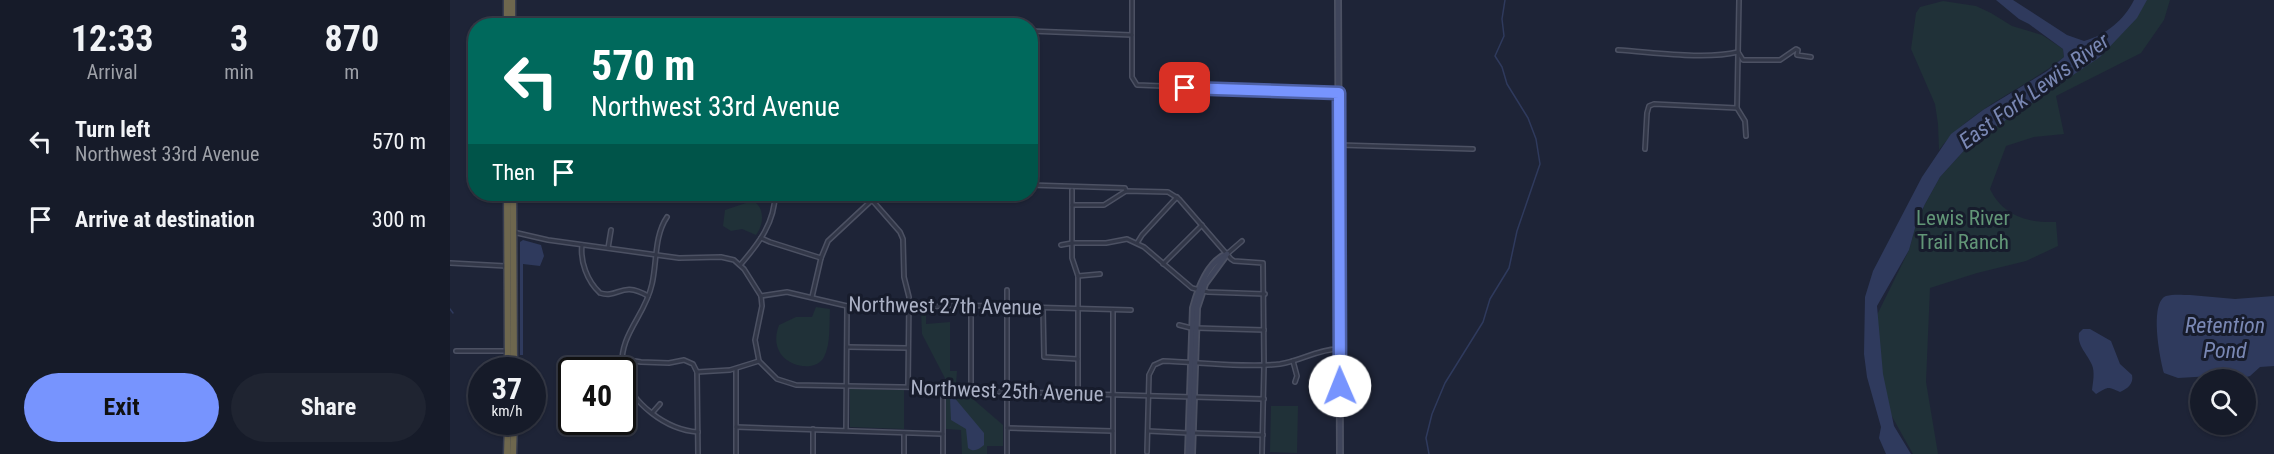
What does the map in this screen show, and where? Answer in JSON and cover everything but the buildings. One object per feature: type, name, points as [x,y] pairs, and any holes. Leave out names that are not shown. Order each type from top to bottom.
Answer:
[{"type":"highway","points":[[507,0],[508,18]]},
{"type":"highway","points":[[510,18],[512,0]]},
{"type":"highway","points":[[508,201],[511,232],[514,357]]},
{"type":"highway","points":[[508,357],[508,266],[513,201]]},
{"type":"highway","points":[[507,454],[508,435]]},
{"type":"highway","points":[[513,454],[514,435]]},
{"type":"street","points":[[1132,0],[1132,77],[1134,83],[1141,86],[1339,93]]},
{"type":"street","points":[[1338,0],[1340,454]]},
{"type":"street","points":[[1739,0],[1737,108],[1745,121],[1746,136]]},
{"type":"street","points":[[1038,31],[1132,35]]},
{"type":"street","points":[[1738,52],[1743,60],[1780,60],[1796,49],[1798,50],[1797,55],[1811,57]]},
{"type":"street","points":[[1618,50],[1710,55],[1738,52]]},
{"type":"street","points":[[1645,149],[1649,106],[1654,104],[1737,108]]},
{"type":"street","points":[[1339,145],[1473,149]]},
{"type":"street","points":[[1038,185],[1125,188],[1126,191],[1173,194],[1234,261],[1263,263],[1265,294],[1262,454]]},
{"type":"street","points":[[1072,190],[1072,258],[1077,276],[1078,309],[1078,394]]},
{"type":"street","points":[[1072,205],[1104,205],[1126,191]]},
{"type":"street","points":[[1137,243],[1177,197]]},
{"type":"street","points":[[741,264],[761,238],[774,214],[775,201]]},
{"type":"street","points":[[812,298],[821,258],[828,242],[871,201]]},
{"type":"street","points":[[873,201],[903,236],[904,277],[909,294],[908,387]]},
{"type":"street","points":[[622,357],[625,340],[652,285],[660,232],[668,217]]},
{"type":"street","points":[[1163,264],[1202,225]]},
{"type":"street","points":[[608,248],[611,230]]},
{"type":"street","points":[[511,232],[548,240],[679,258],[730,258],[741,264],[761,296],[762,306],[755,340],[759,361],[736,368],[697,372]]},
{"type":"street","points":[[761,238],[821,258]]},
{"type":"street","points":[[1061,245],[1103,243],[1124,239],[1137,243],[1184,283],[1200,291],[1265,294]]},
{"type":"street","points":[[1190,454],[1193,308],[1217,260],[1227,255],[1242,241]]},
{"type":"street","points":[[582,245],[582,262],[592,283],[600,293],[609,294],[627,288],[648,296]]},
{"type":"street","points":[[450,263],[508,266]]},
{"type":"street","points":[[1077,276],[1100,274]]},
{"type":"street","points":[[1007,290],[1007,454]]},
{"type":"street","name":"Northwest 27th Avenue","points":[[761,296],[783,292],[847,306],[909,309],[943,305],[1131,310]]},
{"type":"street","points":[[846,430],[847,306]]},
{"type":"street","points":[[971,306],[971,390]]},
{"type":"street","points":[[1043,308],[1043,356],[1078,359]]},
{"type":"street","points":[[1113,310],[1113,454]]},
{"type":"street","points":[[1179,325],[1193,328],[1264,330]]},
{"type":"street","points":[[847,347],[909,348]]},
{"type":"street","points":[[1147,452],[1149,375],[1154,365],[1163,361],[1264,365],[1293,361],[1320,350],[1340,349]]},
{"type":"street","points":[[456,351],[508,351]]},
{"type":"street","points":[[636,361],[672,363],[684,360],[693,364],[697,372],[698,454]]},
{"type":"street","name":"Northwest 25th Avenue","points":[[759,361],[770,374],[784,382],[801,385],[1264,399]]},
{"type":"street","points":[[1293,361],[1297,376],[1295,382]]},
{"type":"street","points":[[736,368],[736,454]]},
{"type":"street","points":[[943,388],[943,454]]},
{"type":"street","points":[[636,396],[676,429],[698,432]]},
{"type":"street","points":[[653,412],[660,404]]},
{"type":"street","points":[[736,427],[943,434]]},
{"type":"street","points":[[813,428],[813,454]]},
{"type":"street","points":[[1007,428],[1113,431]]},
{"type":"street","points":[[1148,431],[1263,435]]},
{"type":"street","points":[[904,433],[904,454]]},
{"type":"green space","name":"Lewis River Trail Ranch","points":[[2139,0],[2170,0],[2164,20],[2141,53],[2056,96],[2064,134],[2034,137],[2006,146],[1990,189],[2002,206],[2017,216],[2036,221],[2056,222],[2058,246],[2026,261],[1930,288],[1926,382],[1938,454],[1913,454],[1890,413],[1880,362],[1877,315],[1909,250],[1917,221],[1925,204],[1940,177],[1970,144],[2099,57]]},
{"type":"green space","points":[[1943,1],[1976,6],[2012,26],[2042,35],[2063,49],[2064,57],[1966,122],[1939,150],[1935,104],[1911,49],[1916,13],[1920,7]]},
{"type":"green space","points":[[746,203],[756,203],[761,210],[761,223],[756,235],[742,229],[731,231],[723,226],[725,210]]},
{"type":"green space","points":[[816,307],[830,309],[829,340],[824,357],[819,363],[811,366],[792,363],[784,358],[778,349],[776,338],[779,325],[796,317],[812,317]]},
{"type":"green space","points":[[926,310],[926,324],[950,322],[950,371],[957,371],[956,384],[948,384],[922,334],[921,311]]},
{"type":"green space","points":[[850,389],[904,390],[904,429],[850,427]]},
{"type":"green space","points":[[946,392],[967,394],[1003,425],[1003,446],[987,446],[987,454],[962,454],[961,430],[946,429]]},
{"type":"green space","points":[[1271,406],[1298,406],[1297,453],[1270,452]]},
{"type":"water","name":"East Fork Lewis River","points":[[1996,0],[2013,0],[2067,35],[2084,41],[2114,26],[2134,0],[2147,0],[2137,18],[2100,57],[1970,144],[1940,177],[1917,221],[1909,250],[1877,306],[1883,374],[1894,426],[1911,454],[1886,454],[1879,438],[1881,427],[1867,377],[1864,354],[1865,297],[1873,271],[1922,177],[1951,134],[1983,110],[2047,71],[2064,57],[2063,49]]},
{"type":"water","points":[[523,240],[541,245],[544,256],[540,266],[523,264],[523,355],[520,355],[520,242]]},
{"type":"water","name":"Retention Pond","points":[[2166,296],[2235,299],[2274,296],[2274,366],[2260,367],[2256,371],[2190,369],[2190,377],[2178,378],[2164,373],[2157,332],[2158,309]]},
{"type":"water","points":[[2083,329],[2090,329],[2111,341],[2120,364],[2132,375],[2129,386],[2120,392],[2108,388],[2096,394],[2092,390],[2093,368],[2079,338],[2079,333]]},
{"type":"water","points":[[953,396],[984,433],[984,445],[978,449],[968,448],[966,429],[951,420],[950,398]]},
{"type":"waterway","points":[[1429,454],[1426,438],[1432,414],[1445,383],[1483,322],[1490,299],[1509,268],[1517,231],[1540,164],[1536,139],[1528,118],[1507,84],[1502,67],[1495,56],[1504,36],[1502,19],[1505,0]]},
{"type":"waterway","points":[[450,309],[453,313]]},
{"type":"route","points":[[1185,88],[1339,93],[1340,386]]}]
